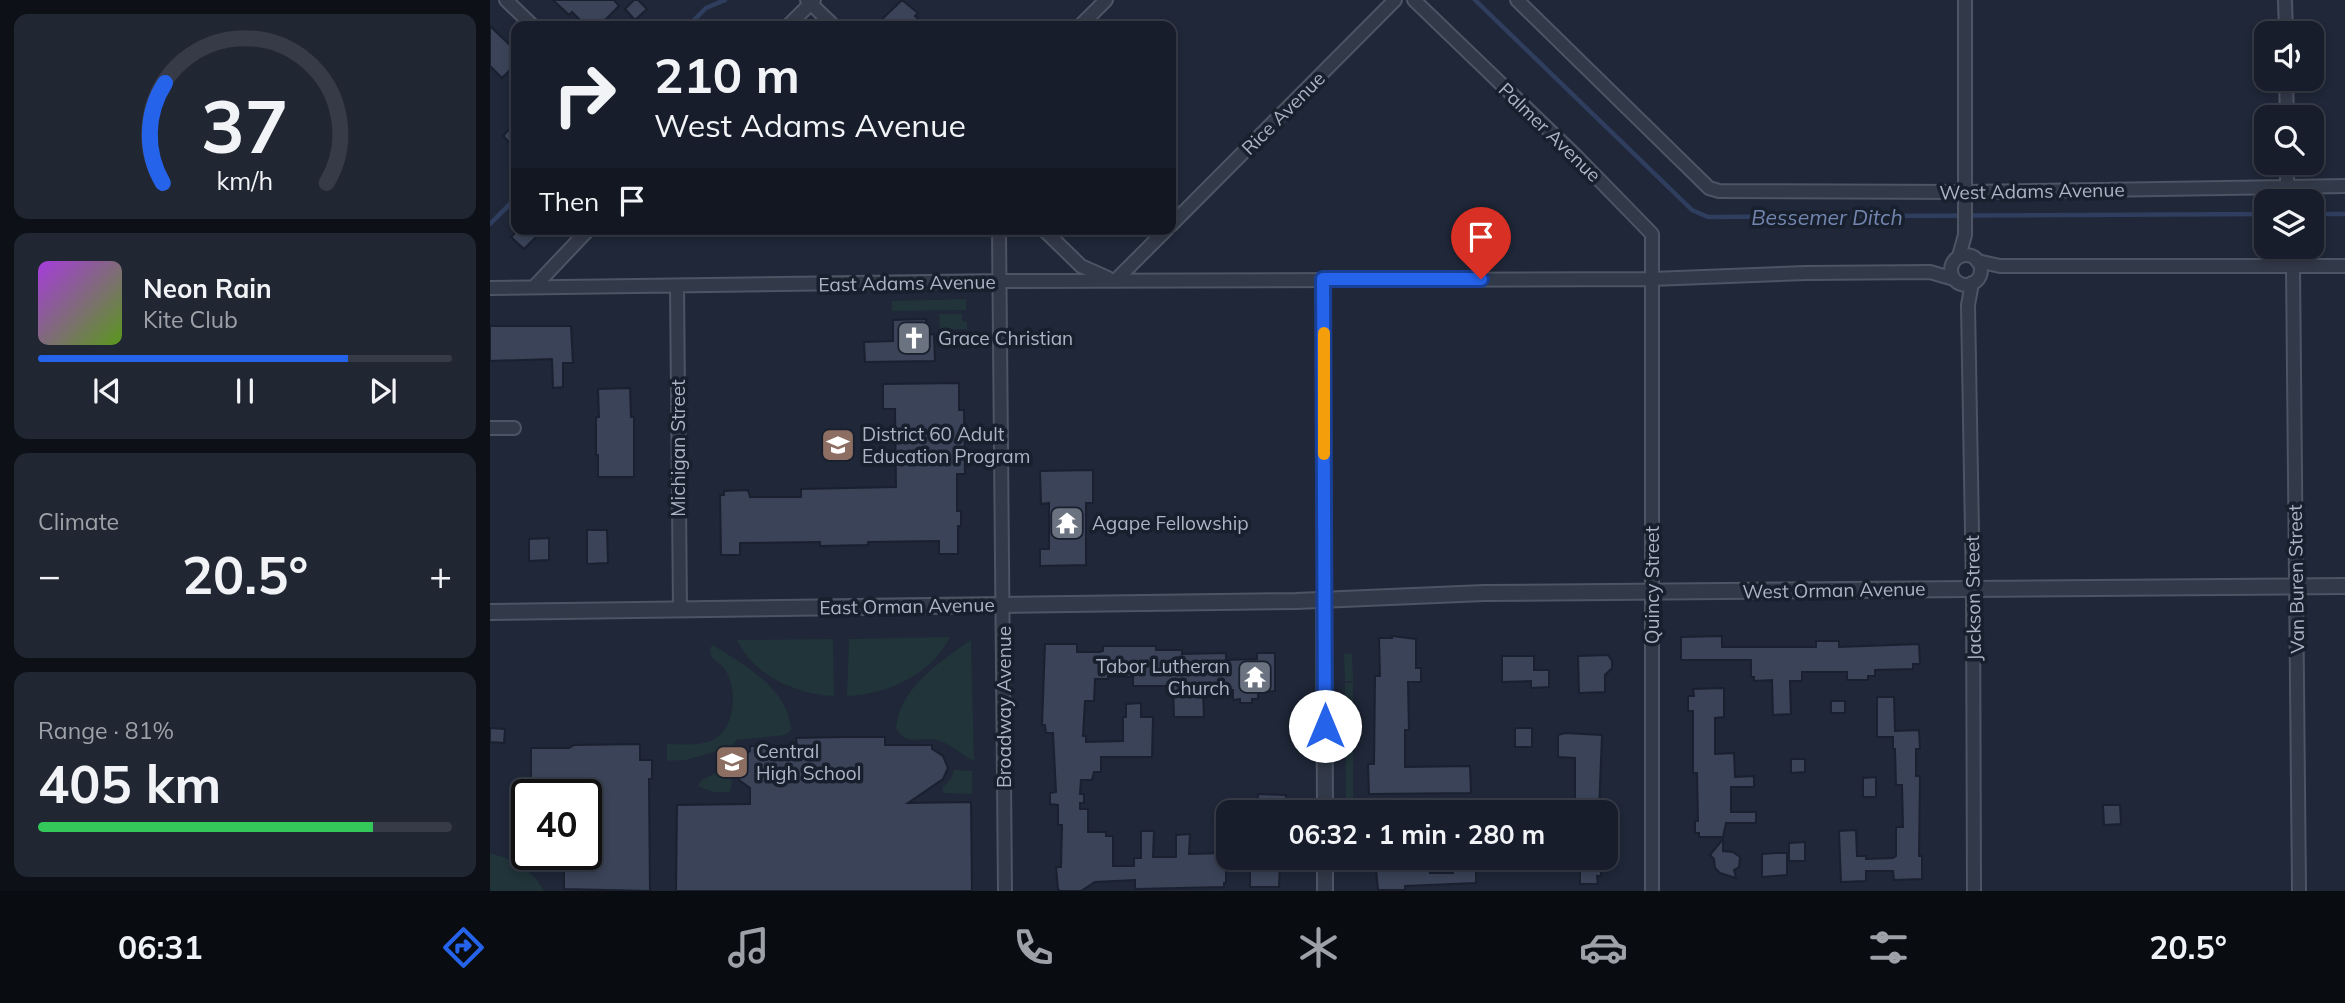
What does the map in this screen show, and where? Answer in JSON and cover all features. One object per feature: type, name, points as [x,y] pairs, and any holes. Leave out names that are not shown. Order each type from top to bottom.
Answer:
[{"type":"street","points":[[506,0],[528,21]]},
{"type":"street","points":[[1085,21],[1106,0]]},
{"type":"street","name":"Rice Avenue","points":[[1176,220],[1395,0]]},
{"type":"street","name":"Palmer Avenue","points":[[1414,0],[1576,156],[1652,234],[1652,279]]},
{"type":"street","name":"West Adams Avenue","points":[[1517,0],[1709,188],[1719,191],[1964,199],[2345,186]]},
{"type":"street","name":"Jackson Street","points":[[1965,0],[1964,199],[1973,589],[1974,891]]},
{"type":"street","points":[[2285,0],[2286,21]]},
{"type":"street","points":[[792,21],[810,1],[829,21]]},
{"type":"street","points":[[2287,175],[2287,186]]},
{"type":"street","points":[[534,287],[583,235]]},
{"type":"street","name":"Broadway Avenue","points":[[999,235],[1005,891]]},
{"type":"street","points":[[1049,235],[1081,266],[1115,281],[1161,235]]},
{"type":"street","points":[[1325,800],[1323,279],[1652,279],[1930,272],[2000,266],[2345,267]]},
{"type":"street","name":"Van Buren Street","points":[[2293,267],[2299,891]]},
{"type":"street","name":"East Adams Avenue","points":[[490,288],[1323,279]]},
{"type":"street","name":"Quincy Street","points":[[1652,279],[1652,891]]},
{"type":"street","name":"Michigan Street","points":[[677,286],[680,610]]},
{"type":"street","points":[[490,428],[514,428]]},
{"type":"street","name":"West Orman Avenue","points":[[1324,600],[1484,593],[2345,586]]},
{"type":"street","name":"East Orman Avenue","points":[[490,612],[1324,600]]},
{"type":"street","points":[[1325,870],[1325,891]]},
{"type":"green space","points":[[966,299],[966,310],[892,311],[892,301]]},
{"type":"green space","points":[[939,314],[962,314],[962,320],[967,322],[967,329],[940,329]]},
{"type":"green space","points":[[950,637],[932,662],[907,680],[877,692],[847,696],[849,639]]},
{"type":"green space","points":[[831,639],[834,696],[805,691],[778,681],[754,664],[737,640]]},
{"type":"green space","points":[[971,640],[974,761],[940,741],[905,738],[896,728],[899,714],[913,688],[946,657]]},
{"type":"green space","points":[[713,645],[751,670],[774,690],[788,715],[791,730],[785,735],[736,740],[732,747],[686,760],[667,761],[667,744],[705,743],[716,738],[727,725],[732,708],[732,689],[724,668],[711,657],[710,648]]},
{"type":"green space","points":[[1344,654],[1352,654],[1353,681],[1345,681]]},
{"type":"green space","points":[[1345,683],[1353,683],[1353,800],[1346,800]]},
{"type":"green space","points":[[725,768],[732,782],[730,792],[713,792],[698,786],[702,780]]},
{"type":"green space","points":[[954,770],[972,771],[972,794],[943,793],[943,787],[951,779]]},
{"type":"green space","points":[[490,853],[511,861],[511,870],[526,870],[544,891],[490,891]]},
{"type":"building","points":[[553,0],[614,0],[619,6],[604,21],[581,21],[572,12],[569,15]]},
{"type":"building","points":[[634,0],[638,0],[647,9],[635,20],[625,9]]},
{"type":"building","points":[[902,0],[918,13],[915,16],[920,21],[880,21]]},
{"type":"building","points":[[490,26],[511,46],[511,69],[502,78],[490,66]]},
{"type":"building","points":[[511,127],[511,144],[503,136]]},
{"type":"building","points":[[513,235],[538,235],[524,249],[511,237]]},
{"type":"building","name":"Grace Christian","points":[[926,319],[927,335],[934,334],[935,361],[865,362],[864,342],[893,341],[893,320]]},
{"type":"building","points":[[490,326],[571,326],[573,363],[563,363],[563,387],[553,388],[552,359],[490,361]]},
{"type":"building","points":[[959,383],[959,410],[964,410],[965,474],[957,474],[957,511],[961,511],[958,554],[939,554],[939,541],[820,546],[820,542],[740,543],[740,555],[721,555],[720,495],[724,495],[724,491],[748,490],[750,497],[801,497],[801,489],[896,487],[895,409],[883,409],[883,384]]},
{"type":"building","points":[[630,388],[631,417],[634,417],[634,477],[598,477],[598,389]]},
{"type":"building","points":[[1093,470],[1093,503],[1086,503],[1086,565],[1040,566],[1040,549],[1049,549],[1049,503],[1041,504],[1040,471]]},
{"type":"building","points":[[587,530],[607,530],[608,563],[587,564]]},
{"type":"building","points":[[549,538],[549,560],[529,561],[529,539]]},
{"type":"building","points":[[1392,636],[1416,639],[1416,668],[1421,668],[1421,682],[1408,682],[1409,730],[1405,730],[1405,767],[1470,766],[1471,793],[1369,794],[1368,764],[1374,764],[1375,676],[1380,676],[1379,638]]},
{"type":"building","points":[[1722,636],[1722,647],[1816,647],[1816,641],[1839,641],[1839,647],[1919,644],[1920,664],[1913,664],[1913,669],[1875,670],[1875,676],[1868,676],[1868,680],[1847,680],[1847,672],[1802,672],[1802,681],[1790,681],[1791,714],[1773,715],[1772,680],[1754,681],[1754,677],[1751,677],[1751,660],[1681,660],[1681,637]]},
{"type":"building","points":[[1045,644],[1077,644],[1077,652],[1100,652],[1103,651],[1103,646],[1156,646],[1156,650],[1182,650],[1182,654],[1226,653],[1226,660],[1257,659],[1257,653],[1275,653],[1275,691],[1258,692],[1258,699],[1252,699],[1252,703],[1240,703],[1240,699],[1233,700],[1233,690],[1203,690],[1204,717],[1174,717],[1173,686],[1133,686],[1133,677],[1108,676],[1108,679],[1095,679],[1094,701],[1085,701],[1083,736],[1086,736],[1086,742],[1123,741],[1126,704],[1141,703],[1141,717],[1153,717],[1152,757],[1101,757],[1101,772],[1094,772],[1092,780],[1081,780],[1080,794],[1084,794],[1084,803],[1080,803],[1080,809],[1088,809],[1088,832],[1106,832],[1106,836],[1113,836],[1113,866],[1134,866],[1134,858],[1141,858],[1141,831],[1154,831],[1153,857],[1176,857],[1176,835],[1190,834],[1189,854],[1216,853],[1216,870],[1226,870],[1224,887],[1135,889],[1135,880],[1095,882],[1081,891],[1060,891],[1056,867],[1061,867],[1062,825],[1058,825],[1058,805],[1050,804],[1050,793],[1056,792],[1053,733],[1046,733],[1045,725],[1042,725]]},
{"type":"building","points":[[1608,655],[1612,668],[1605,675],[1605,692],[1579,693],[1578,656]]},
{"type":"building","points":[[1502,656],[1534,656],[1534,670],[1549,670],[1549,687],[1531,688],[1531,681],[1502,682]]},
{"type":"building","points":[[1724,688],[1724,717],[1715,718],[1715,754],[1734,753],[1735,777],[1754,776],[1754,787],[1731,787],[1731,812],[1756,812],[1756,823],[1726,823],[1723,837],[1699,837],[1699,833],[1695,833],[1695,821],[1698,821],[1697,773],[1693,773],[1693,711],[1688,711],[1688,696],[1694,696],[1693,689]]},
{"type":"building","points":[[1877,697],[1894,697],[1895,731],[1919,730],[1920,749],[1916,749],[1916,776],[1920,776],[1919,856],[1922,856],[1922,879],[1894,880],[1893,871],[1866,871],[1866,881],[1841,882],[1839,831],[1856,830],[1857,856],[1866,856],[1866,859],[1893,858],[1896,856],[1896,827],[1903,827],[1902,785],[1896,785],[1893,737],[1877,737]]},
{"type":"building","points":[[1831,701],[1845,701],[1845,713],[1831,713]]},
{"type":"building","points":[[490,728],[505,729],[504,743],[490,742]]},
{"type":"building","points":[[1515,728],[1532,728],[1532,747],[1515,747]]},
{"type":"building","points":[[1558,735],[1602,735],[1599,800],[1575,800],[1575,758],[1558,757]]},
{"type":"building","points":[[885,737],[885,745],[932,745],[932,749],[943,756],[948,768],[943,779],[908,803],[971,802],[972,891],[676,891],[677,805],[750,804],[750,788],[739,780],[735,769],[740,759],[750,751],[750,746],[797,746],[796,738]]},
{"type":"building","points":[[640,744],[640,760],[652,760],[652,779],[649,779],[650,891],[564,889],[564,870],[602,870],[602,779],[531,779],[531,748],[569,748],[574,745]]},
{"type":"building","points":[[1791,759],[1805,759],[1805,772],[1791,773]]},
{"type":"building","points":[[1876,777],[1876,797],[1863,797],[1863,778]]},
{"type":"building","points":[[1258,794],[1286,795],[1286,800],[1258,800]]},
{"type":"building","points":[[2103,805],[2120,805],[2121,824],[2104,825]]},
{"type":"building","points":[[1723,839],[1723,851],[1733,852],[1740,857],[1739,867],[1734,870],[1736,878],[1720,873],[1710,855]]},
{"type":"building","points":[[1805,842],[1805,861],[1789,861],[1789,843]]},
{"type":"building","points":[[1787,853],[1787,875],[1762,877],[1762,854]]},
{"type":"building","points":[[1250,870],[1280,870],[1279,887],[1250,887]]},
{"type":"building","points":[[1376,870],[1430,870],[1430,873],[1453,873],[1453,870],[1476,870],[1476,883],[1378,890]]},
{"type":"building","points":[[1580,870],[1601,870],[1601,876],[1597,876],[1598,884],[1580,884]]},
{"type":"waterway","name":"Bessemer Ditch","points":[[693,21],[706,8],[725,0]]},
{"type":"waterway","name":"Bessemer Ditch","points":[[1475,0],[1692,210],[1708,217],[2254,214]]},
{"type":"waterway","name":"Bessemer Ditch","points":[[490,224],[511,203]]},
{"type":"waterway","name":"Bessemer Ditch","points":[[2324,214],[2345,214]]},
{"type":"slow traffic","points":[[1324,333],[1324,454]]},
{"type":"place","name":"Grace Christian","points":[[914,338]]},
{"type":"place","name":"District 60 Adult Education Program","points":[[838,445]]},
{"type":"place","name":"Agape Fellowship","points":[[1067,523]]},
{"type":"place","name":"Tabor Lutheran Church","points":[[1255,677]]},
{"type":"place","name":"Central High School","points":[[732,762]]},
{"type":"route","points":[[1325,726],[1323,279],[1481,279]]}]
